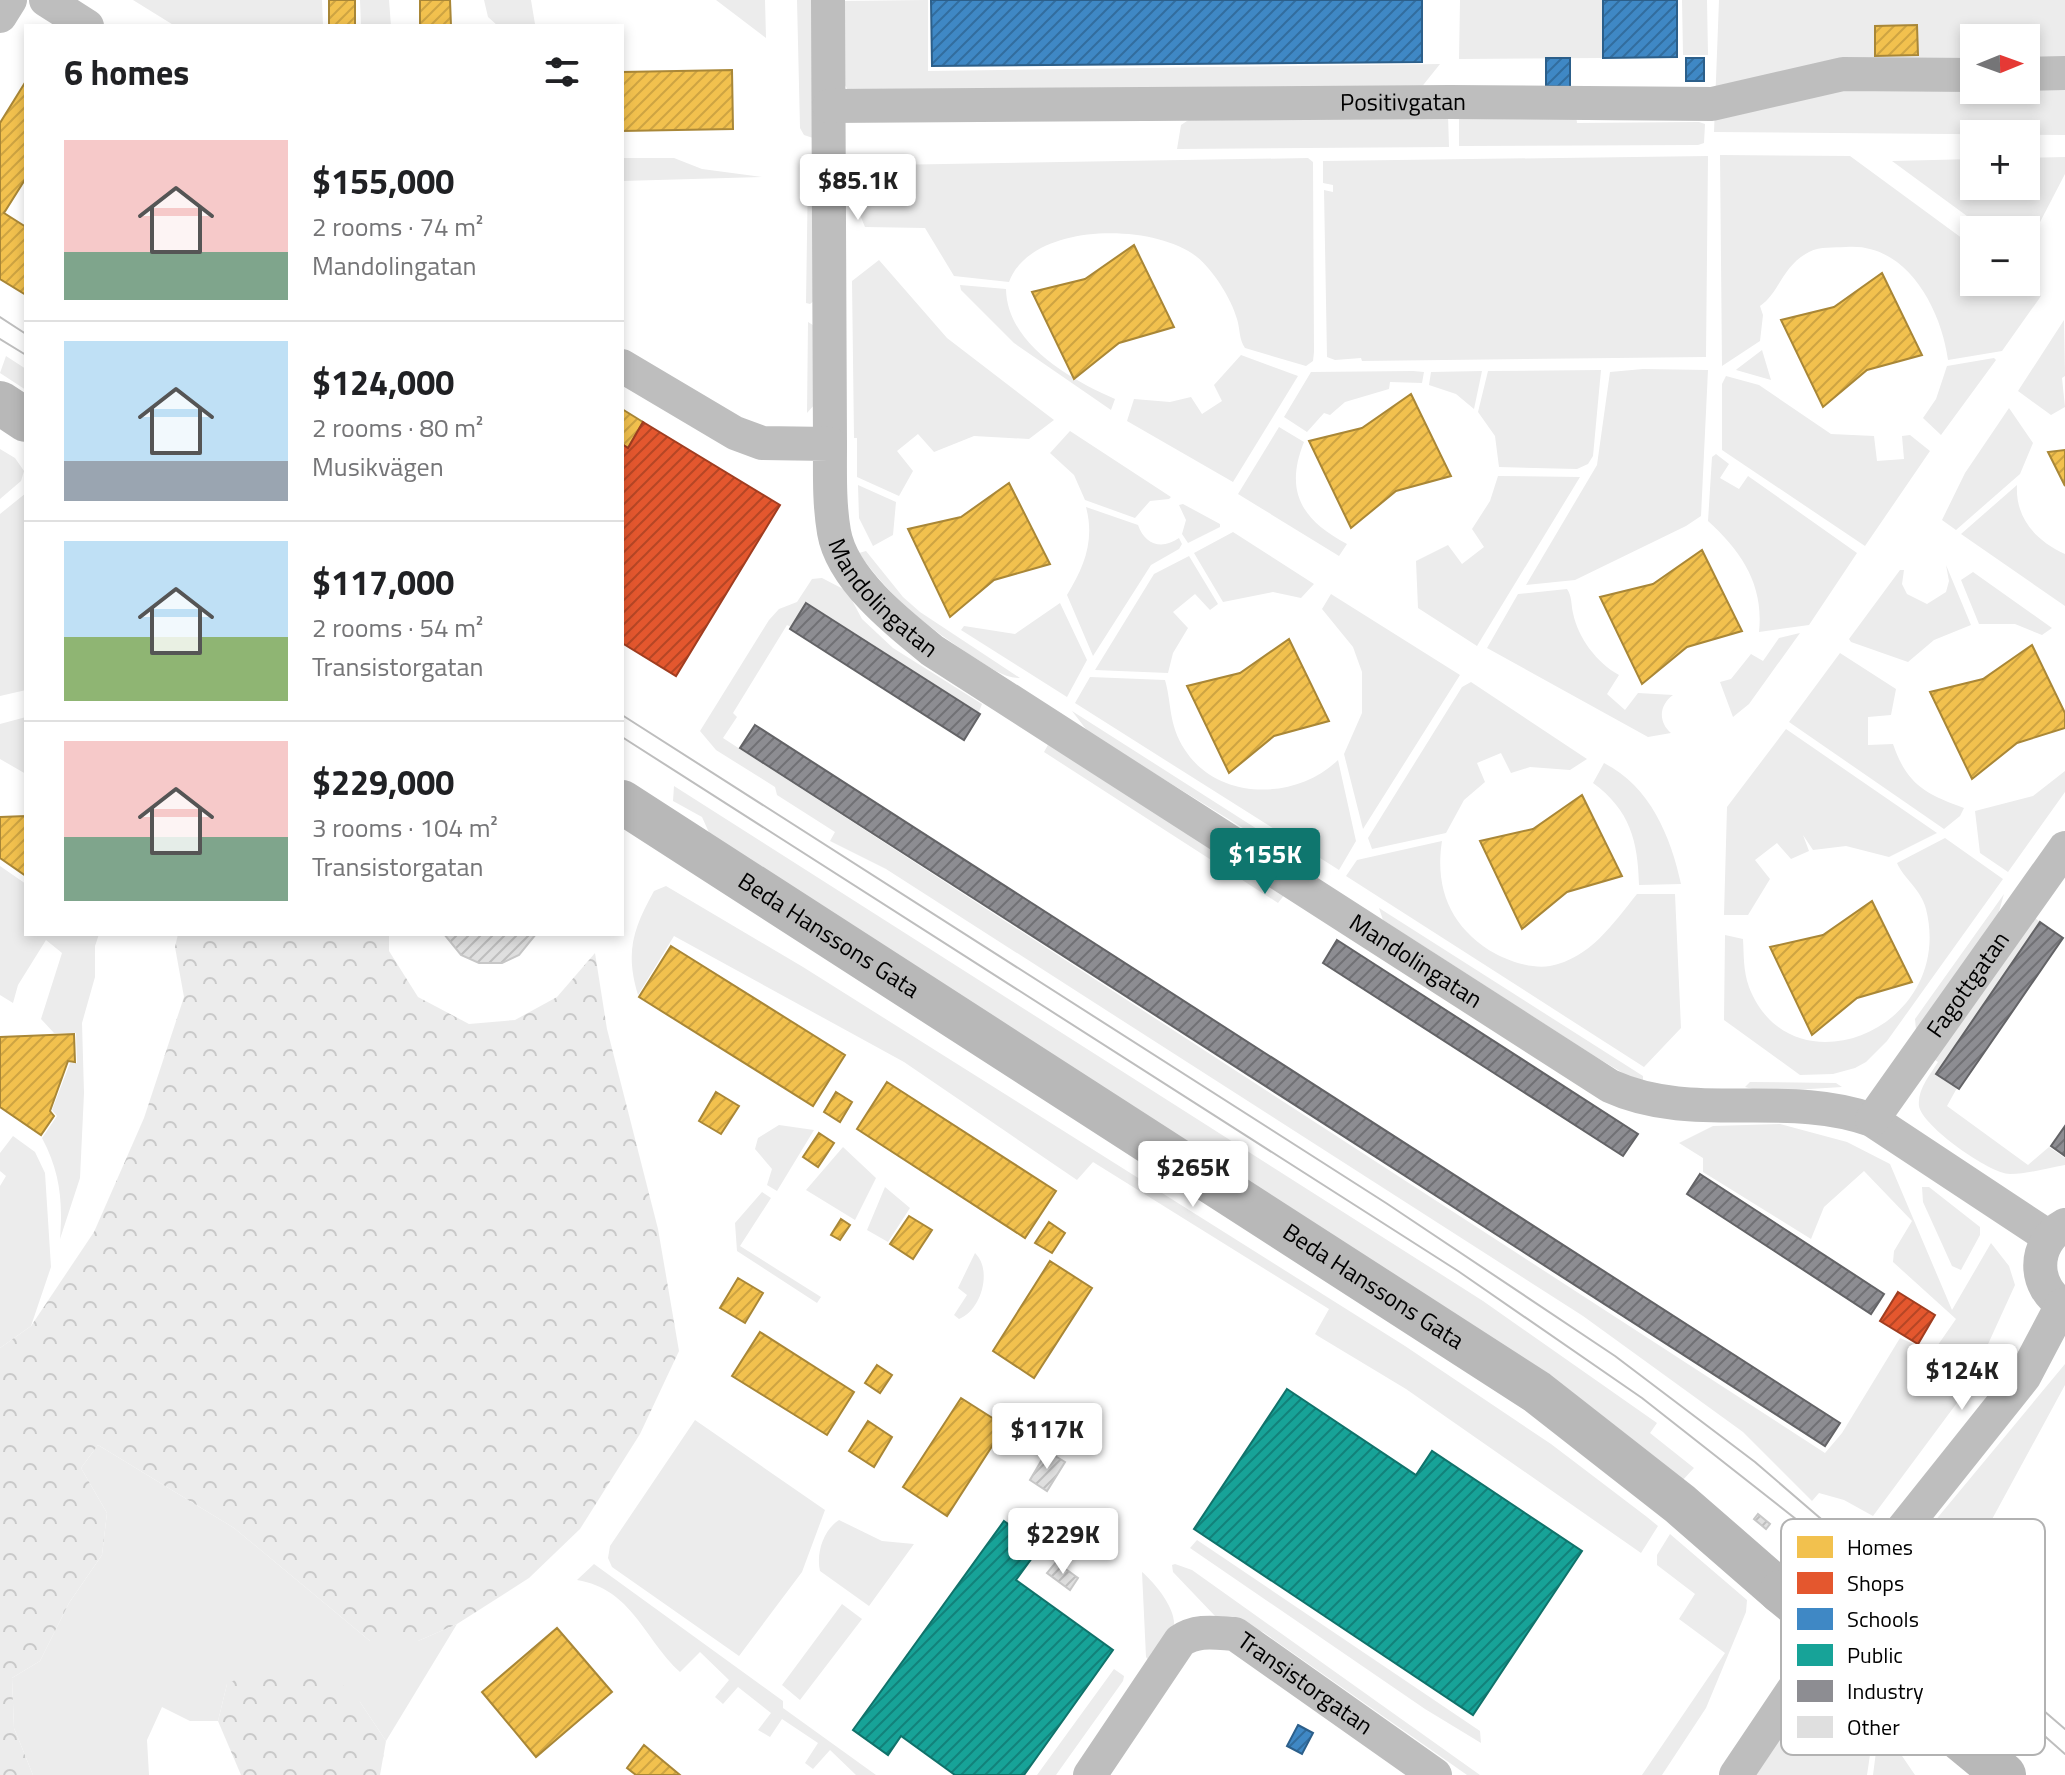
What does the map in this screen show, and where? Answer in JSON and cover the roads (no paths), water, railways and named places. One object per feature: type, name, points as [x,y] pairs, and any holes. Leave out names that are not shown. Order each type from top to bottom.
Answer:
[{"type":"street","points":[[0,16],[10,0]]},
{"type":"street","points":[[46,0],[84,24]]},
{"type":"street","points":[[624,367],[735,433],[762,443],[830,444],[828,0]]},
{"type":"street","points":[[2040,74],[2065,73]]},
{"type":"street","name":"Positivgatan","points":[[829,106],[1434,102],[1712,104],[1843,74],[1960,75]]},
{"type":"street","points":[[0,403],[24,419]]},
{"type":"street","name":"Mandolingatan","points":[[830,444],[834,535],[859,580],[886,613],[933,651],[1610,1086],[1637,1099],[1672,1105],[1794,1106],[1832,1109],[1872,1120],[2057,1231]]},
{"type":"street","name":"Beda Hanssons Gata","points":[[624,803],[1537,1392],[1680,1504],[1781,1592]]},
{"type":"street","name":"Fagottgatan","points":[[1872,1120],[2065,848]]},
{"type":"street","points":[[1911,1519],[2024,1377],[2064,1306],[2046,1290],[2039,1269],[2043,1246],[2057,1231]]},
{"type":"street","name":"Transistorgatan","points":[[1090,1775],[1180,1641],[1207,1632],[1235,1634],[1435,1775]]},
{"type":"street","points":[[1736,1775],[1781,1708]]},
{"type":"street","name":"Beda Hanssons Gata","points":[[1980,1755],[2004,1775]]},
{"type":"tram line","points":[[0,317],[24,333]]},
{"type":"tram line","points":[[0,339],[24,354]]},
{"type":"tram line","points":[[624,716],[1386,1203],[1615,1356],[1755,1462],[1821,1519]]},
{"type":"tram line","points":[[624,738],[1458,1271],[1642,1398],[1796,1519]]},
{"type":"tram line","points":[[2045,1712],[2065,1729]]},
{"type":"tram line","points":[[2045,1736],[2065,1754]]}]
